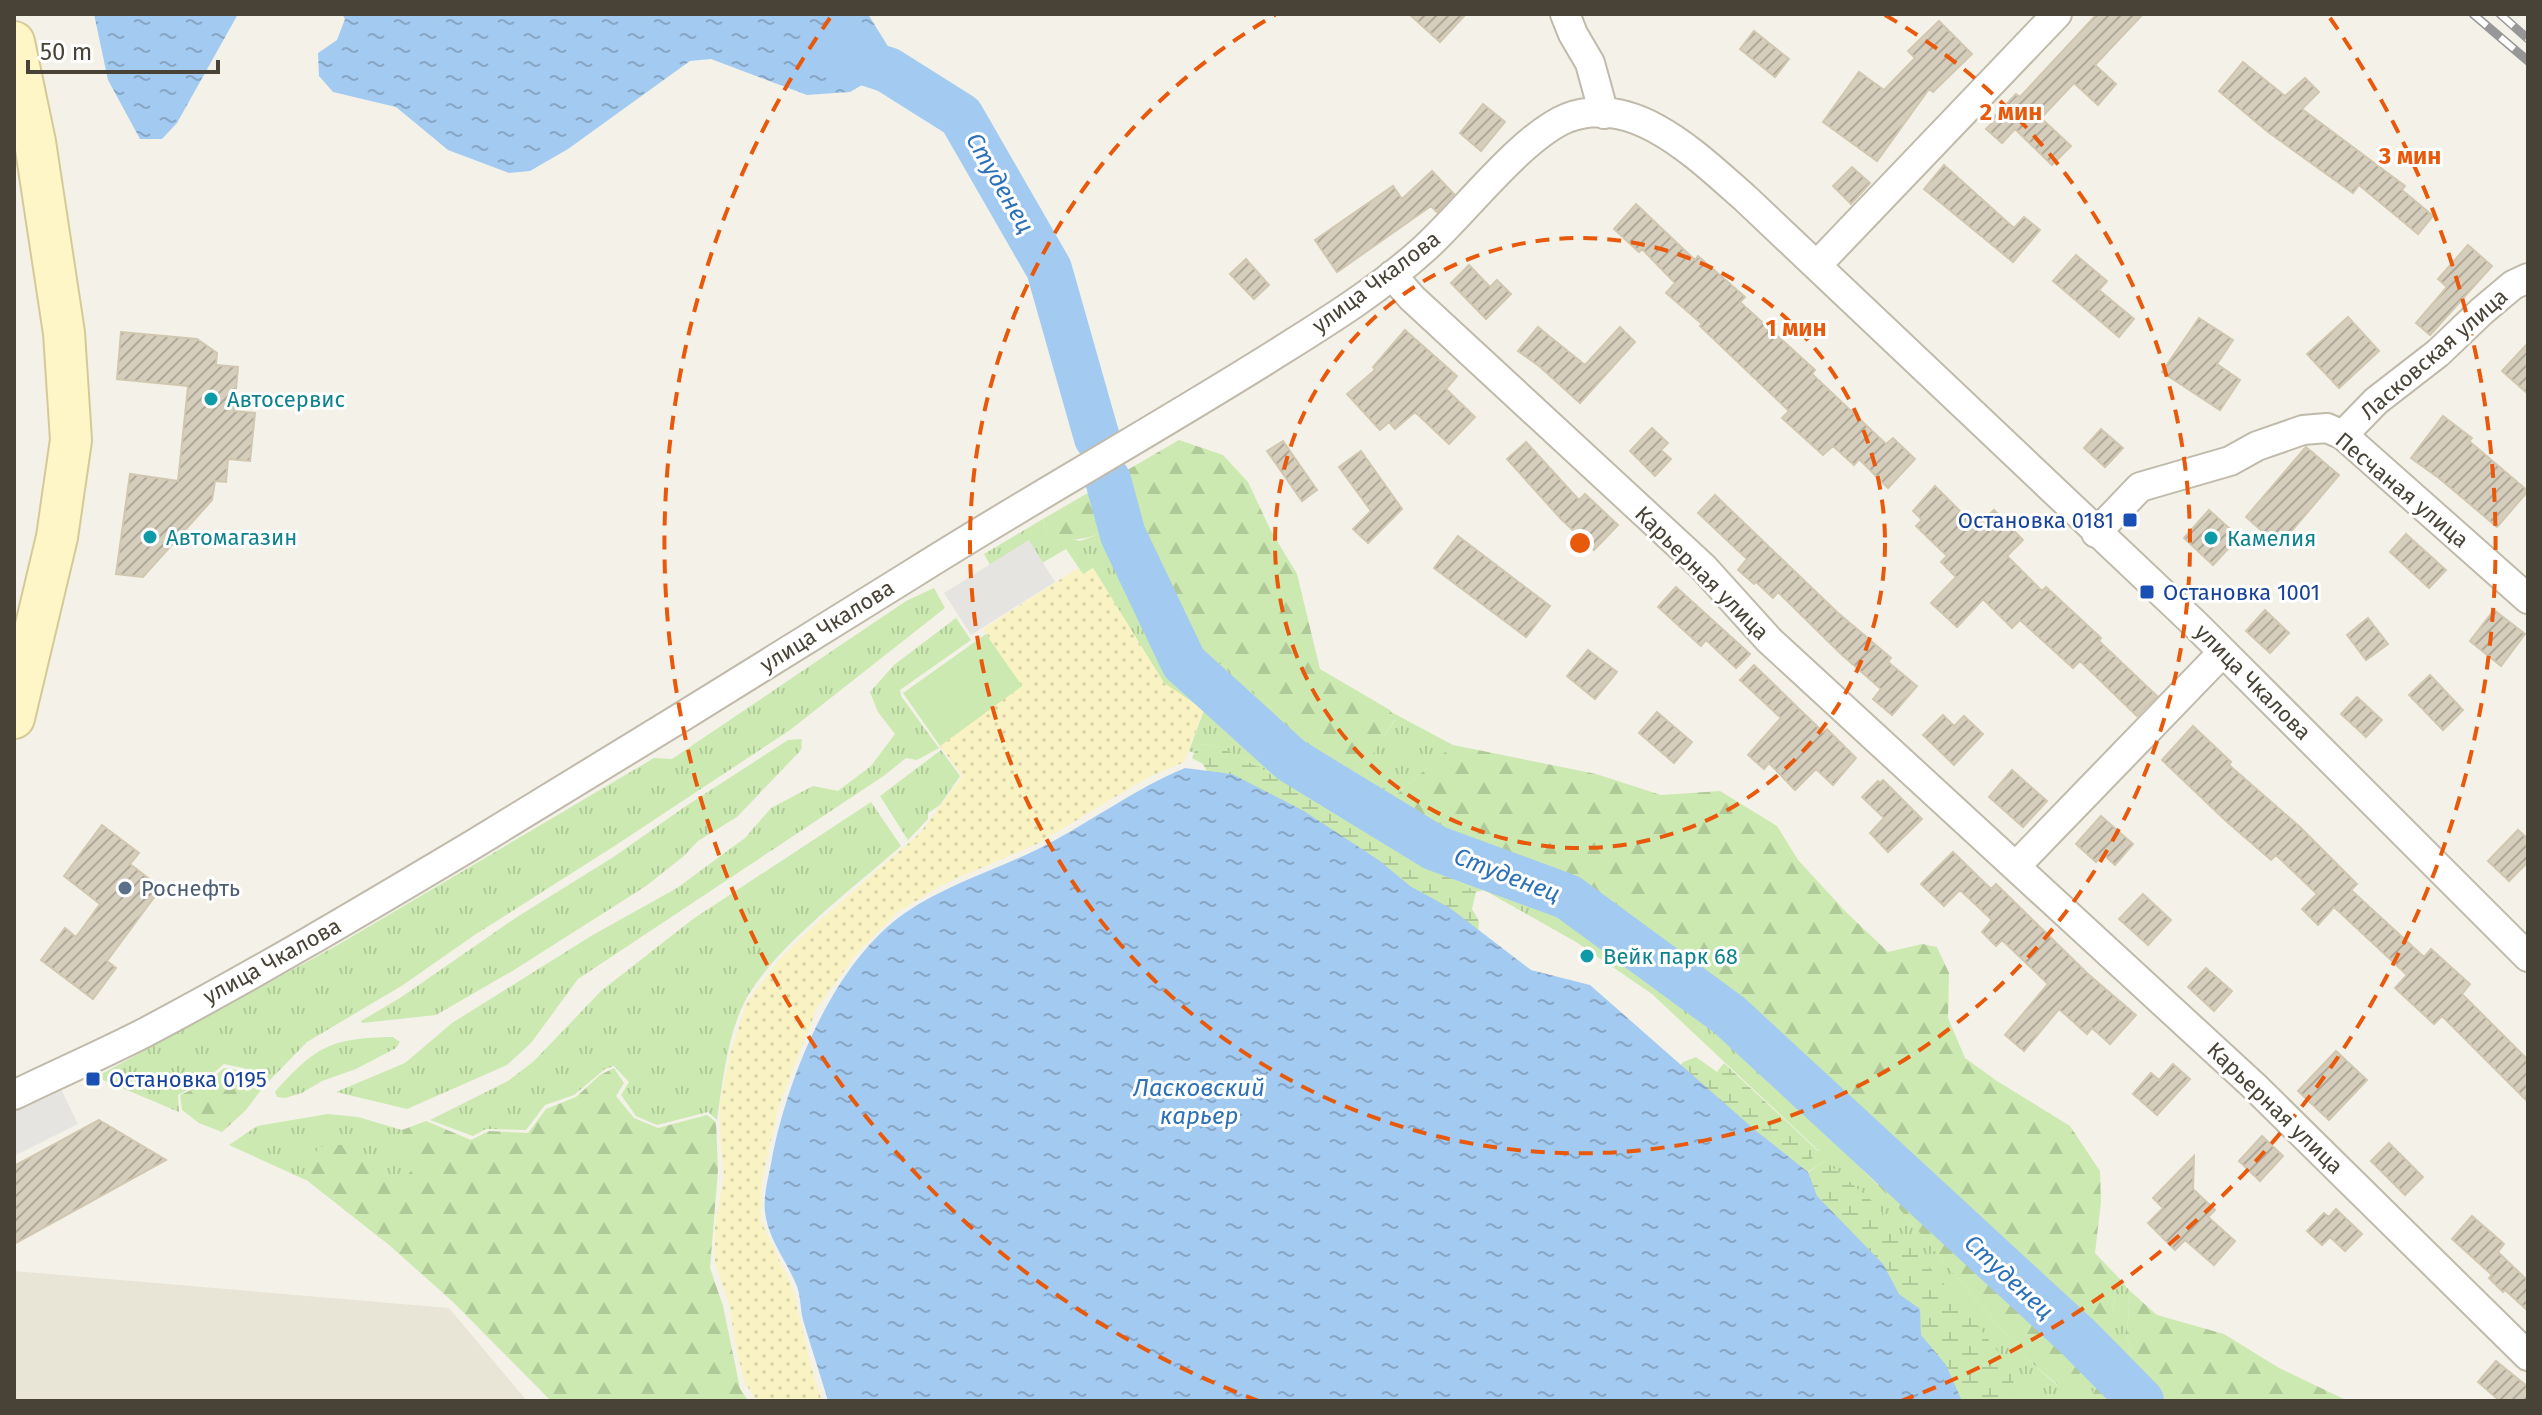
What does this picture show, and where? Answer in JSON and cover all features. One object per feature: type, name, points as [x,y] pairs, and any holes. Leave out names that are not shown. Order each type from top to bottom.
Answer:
[{"type":"main road","points":[[14,42],[35,142],[64,333],[71,440],[57,537],[14,718]]},
{"type":"street","points":[[1565,14],[1590,63],[1604,114]]},
{"type":"street","points":[[1817,265],[2057,14]]},
{"type":"street","name":"улица Чкалова","points":[[14,1095],[145,1032],[290,952],[615,759],[962,542],[1284,349],[1392,275],[1442,232],[1542,131],[1573,116],[1622,113],[1675,140],[1745,198],[1817,265],[2223,652],[2528,957]]},
{"type":"street","name":"Карьерная улица","points":[[1392,275],[1423,308],[1703,567],[1769,640],[2254,1086],[2528,1356]]},
{"type":"street","name":"Ласковская улица","points":[[2343,435],[2376,401],[2438,353],[2513,285],[2528,278]]},
{"type":"street","name":"Песчаная улица","points":[[2096,533],[2140,487],[2230,461],[2257,446],[2303,430],[2327,428],[2343,435],[2528,599]]},
{"type":"street","points":[[2016,866],[2223,652]]},
{"type":"shaded area","points":[[1029,540],[1055,582],[971,635],[944,593]]},
{"type":"shaded area","points":[[60,1087],[78,1124],[14,1156],[14,1110]]},
{"type":"shaded area","points":[[14,1271],[449,1308],[527,1401],[14,1401]]},
{"type":"green space","points":[[1179,440],[1223,455],[1248,482],[1271,531],[1297,574],[1320,669],[1390,710],[1395,719],[1357,780],[1393,798],[1453,745],[1596,774],[1661,795],[1720,791],[1777,826],[1798,860],[1888,952],[1922,944],[1937,947],[1949,973],[1948,1018],[1965,1058],[2070,1126],[2100,1171],[2101,1202],[2095,1253],[2118,1277],[2112,1315],[2112,1356],[2058,1385],[2025,1357],[1891,1199],[1826,1131],[1678,996],[1613,947],[1506,885],[1293,748],[1287,727],[1268,704],[1224,665],[1195,657],[1172,673],[1154,644],[1100,534],[1079,539],[1060,538],[1046,533],[1043,519]]},
{"type":"green space","points":[[1043,519],[1046,533],[1080,541],[1100,534],[1172,673],[1195,657],[1224,665],[1268,704],[1287,727],[1293,748],[1506,885],[1613,947],[1678,996],[1825,1131],[1891,1199],[2025,1357],[2057,1385],[2111,1356],[2112,1315],[2118,1277],[2130,1291],[2127,1335],[2133,1365],[2095,1388],[2089,1401],[2009,1401],[2011,1399],[1825,1161],[1808,1172],[1802,1167],[1819,1151],[1652,994],[1576,942],[1484,890],[1476,892],[1388,838],[1221,747],[1198,744],[1194,753],[1189,751],[1204,710],[1164,683],[1093,568],[1083,574],[1066,549],[1042,563],[1028,541],[990,565],[984,554]]},
{"type":"green space","points":[[934,588],[945,608],[790,730],[476,934],[403,985],[307,1042],[267,1083],[257,1071],[224,1064],[204,1081],[178,1095],[179,1112],[96,1077],[336,946],[654,758],[672,759],[906,601]]},
{"type":"green space","points":[[956,618],[971,640],[900,690],[901,696],[939,748],[917,760],[906,758],[578,979],[531,1043],[507,1065],[407,1109],[336,1092],[405,1063],[452,1023],[591,936],[677,888],[745,838],[771,808],[813,786],[838,791],[871,766],[895,734],[878,712],[870,692],[894,665]]},
{"type":"green space","points":[[986,634],[1022,686],[940,746],[903,693]]},
{"type":"green space","points":[[1391,712],[1453,745],[1393,798],[1356,779],[1395,720]]},
{"type":"green space","points":[[802,739],[801,750],[737,817],[698,841],[646,886],[514,970],[436,1015],[362,1023],[517,917],[615,856],[788,740]]},
{"type":"green space","points":[[1198,744],[1221,747],[1388,838],[1476,892],[1472,909],[1479,921],[1477,944],[1212,780],[1203,764],[1192,758]]},
{"type":"green space","points":[[941,750],[960,776],[940,805],[928,813],[928,819],[908,840],[880,796]]},
{"type":"green space","points":[[871,802],[901,846],[795,939],[758,981],[745,1001],[734,1029],[717,1120],[708,1112],[657,1125],[636,1116],[621,1095],[629,1082],[614,1066],[605,1069],[574,1095],[545,1105],[526,1130],[486,1129],[473,1136],[430,1120],[508,1081],[534,1061],[601,991],[693,919]]},
{"type":"green space","points":[[393,1037],[400,1042],[396,1048],[356,1069],[322,1081],[302,1093],[277,1097],[275,1092],[289,1076],[326,1048],[354,1040]]},
{"type":"green space","points":[[1696,1057],[1717,1072],[1724,1063],[1819,1152],[1800,1169],[1670,1078],[1683,1062]]},
{"type":"green space","points":[[224,1068],[255,1073],[265,1085],[245,1111],[222,1132],[199,1123],[182,1110],[180,1095],[207,1083]]},
{"type":"green space","points":[[614,1068],[624,1083],[616,1096],[634,1118],[658,1128],[707,1115],[716,1122],[718,1170],[710,1268],[723,1306],[740,1388],[748,1401],[551,1401],[453,1302],[388,1244],[308,1181],[318,1147],[350,1144],[372,1163],[401,1181],[412,1170],[402,1130],[426,1121],[471,1140],[489,1131],[528,1133],[546,1109],[576,1097],[600,1075]]},
{"type":"green space","points":[[328,1114],[358,1117],[402,1130],[441,1205],[388,1244],[308,1181],[229,1145],[257,1126]]},
{"type":"green space","points":[[1825,1161],[1871,1200],[1950,1291],[2011,1368],[2014,1386],[2009,1401],[1914,1401],[1796,1181]]},
{"type":"green space","points":[[2130,1291],[2157,1315],[2224,1334],[2279,1368],[2348,1401],[2089,1401],[2095,1388],[2133,1365],[2127,1335]]},
{"type":"sand","points":[[1078,568],[1083,574],[1093,568],[1164,683],[1204,710],[1184,762],[1145,779],[1037,844],[946,883],[899,911],[858,952],[817,1008],[779,1105],[762,1180],[761,1221],[793,1289],[822,1401],[757,1401],[745,1383],[735,1345],[730,1307],[715,1263],[715,1226],[724,1175],[720,1105],[730,1054],[747,1002],[779,960],[920,833],[963,776],[940,746],[1021,686],[983,629]]},
{"type":"water","points":[[94,14],[238,14],[177,123],[162,139],[140,139],[108,80]]},
{"type":"water","points":[[342,14],[868,14],[889,48],[888,70],[850,92],[807,95],[711,59],[690,61],[568,149],[530,171],[509,173],[448,150],[396,107],[333,92],[319,76],[318,53],[337,40],[345,19]]},
{"type":"water","name":"Ласковский карьер","points":[[1185,768],[1232,774],[1304,811],[1380,861],[1410,886],[1450,908],[1531,970],[1590,985],[1755,1130],[1808,1172],[1817,1196],[1883,1264],[1899,1294],[1920,1309],[1921,1335],[1946,1365],[1962,1401],[828,1401],[803,1320],[798,1288],[770,1231],[765,1205],[779,1126],[790,1092],[802,1057],[836,990],[880,934],[905,913],[953,886],[1036,850]]},
{"type":"building","points":[[1409,14],[1466,14],[1440,42]]},
{"type":"building","points":[[2097,14],[2143,14],[2095,65],[2116,84],[2098,105],[2074,83],[2041,118],[2071,146],[2052,165],[2015,129],[2002,143],[1986,129],[1993,122],[1991,120],[2016,94],[2020,97]]},
{"type":"building","points":[[1939,21],[1972,54],[1933,92],[1929,89],[1877,161],[1823,122],[1859,72],[1884,90],[1915,58],[1908,51]]},
{"type":"building","points":[[1754,31],[1789,59],[1775,77],[1740,49]]},
{"type":"building","points":[[2243,62],[2285,96],[2305,78],[2319,92],[2302,109],[2405,186],[2402,190],[2433,216],[2418,234],[2359,185],[2353,193],[2268,132],[2219,91]]},
{"type":"building","points":[[1483,104],[1505,122],[1481,151],[1460,133]]},
{"type":"building","points":[[1944,165],[2014,228],[2024,217],[2040,230],[2013,262],[1924,189]]},
{"type":"building","points":[[1852,167],[1870,183],[1851,204],[1833,186]]},
{"type":"building","points":[[1432,171],[1454,194],[1437,212],[1431,206],[1337,272],[1315,240],[1393,186],[1402,199]]},
{"type":"building","points":[[1636,204],[1695,260],[1698,256],[1745,297],[1740,302],[1815,370],[1812,374],[1886,444],[1893,438],[1915,459],[1888,488],[1859,459],[1854,465],[1833,446],[1823,455],[1782,418],[1789,411],[1700,326],[1702,324],[1666,293],[1675,283],[1642,249],[1639,252],[1614,229]]},
{"type":"building","points":[[2468,245],[2492,266],[2430,335],[2416,323],[2447,287],[2438,279]]},
{"type":"building","points":[[2076,255],[2107,281],[2099,290],[2134,319],[2119,337],[2053,281]]},
{"type":"building","points":[[1246,259],[1269,285],[1254,299],[1230,274]]},
{"type":"building","points":[[1469,265],[1490,287],[1497,280],[1511,294],[1486,319],[1451,283]]},
{"type":"building","points":[[2348,317],[2379,351],[2339,388],[2307,354]]},
{"type":"building","points":[[2199,318],[2233,340],[2217,364],[2240,380],[2220,410],[2162,372]]},
{"type":"building","points":[[1538,327],[1585,365],[1620,327],[1635,342],[1580,403],[1518,351]]},
{"type":"building","points":[[1405,330],[1457,376],[1446,389],[1475,417],[1449,444],[1415,412],[1395,429],[1389,422],[1380,430],[1347,394],[1375,370],[1373,367]]},
{"type":"building","points":[[121,332],[197,339],[217,353],[216,365],[238,367],[234,411],[255,413],[250,461],[228,459],[226,482],[215,481],[212,500],[143,577],[116,574],[130,474],[178,481],[188,386],[117,379]]},
{"type":"building","points":[[2528,343],[2528,394],[2502,371]]},
{"type":"building","points":[[2443,416],[2472,438],[2469,441],[2528,491],[2497,527],[2411,458]]},
{"type":"building","points":[[1652,428],[1668,443],[1661,450],[1671,459],[1655,476],[1630,451]]},
{"type":"building","points":[[2101,429],[2123,448],[2105,467],[2084,448]]},
{"type":"building","points":[[1283,441],[1317,490],[1302,501],[1267,451]]},
{"type":"building","points":[[1526,442],[1579,500],[1585,494],[1618,525],[1594,550],[1561,519],[1507,459]]},
{"type":"building","points":[[2306,447],[2339,475],[2279,546],[2246,517]]},
{"type":"building","points":[[1361,451],[1402,509],[1368,543],[1353,529],[1371,511],[1339,467]]},
{"type":"building","points":[[1935,486],[1976,527],[1994,510],[2023,540],[2007,556],[2042,591],[2046,587],[2101,638],[2099,641],[2157,696],[2137,716],[2080,661],[2073,668],[2020,620],[2012,628],[1983,599],[1957,627],[1931,603],[1956,577],[1941,562],[1947,556],[1916,526],[1922,520],[1913,511]]},
{"type":"building","points":[[1715,495],[1837,612],[1891,658],[1888,662],[1917,686],[1892,715],[1873,699],[1881,689],[1778,592],[1773,598],[1738,570],[1747,559],[1698,513]]},
{"type":"building","name":"Камелия","points":[[2209,510],[2239,537],[2213,565],[2184,538]]},
{"type":"building","points":[[2406,534],[2446,570],[2429,588],[2390,552]]},
{"type":"building","points":[[1458,536],[1550,606],[1526,637],[1434,568]]},
{"type":"building","points":[[1676,587],[1750,654],[1736,668],[1706,640],[1701,646],[1658,607]]},
{"type":"building","points":[[2265,610],[2289,633],[2270,653],[2246,631]]},
{"type":"building","points":[[2494,610],[2525,634],[2501,666],[2470,641]]},
{"type":"building","points":[[2368,618],[2388,644],[2366,660],[2347,635]]},
{"type":"building","points":[[1588,650],[1617,672],[1595,699],[1567,676]]},
{"type":"building","points":[[1754,665],[1823,732],[1827,729],[1856,758],[1833,785],[1816,769],[1795,790],[1769,763],[1764,769],[1748,755],[1781,718],[1740,680]]},
{"type":"building","points":[[2430,675],[2463,710],[2443,730],[2409,695]]},
{"type":"building","points":[[2357,697],[2382,720],[2366,737],[2341,714]]},
{"type":"building","points":[[1657,712],[1692,742],[1674,763],[1639,733]]},
{"type":"building","points":[[1943,715],[1954,726],[1964,716],[1983,734],[1954,765],[1923,735]]},
{"type":"building","points":[[2193,726],[2231,762],[2229,765],[2300,827],[2357,884],[2351,890],[2424,957],[2431,949],[2470,984],[2462,994],[2528,1060],[2528,1102],[2442,1016],[2434,1024],[2395,988],[2407,975],[2334,907],[2318,925],[2302,909],[2317,894],[2276,855],[2271,860],[2162,760]]},
{"type":"building","points":[[2012,770],[2047,801],[2023,827],[1989,797]]},
{"type":"building","points":[[1883,780],[1922,819],[1888,852],[1870,833],[1884,818],[1862,797]]},
{"type":"building","points":[[2101,816],[2133,844],[2115,865],[2103,854],[2096,862],[2076,844]]},
{"type":"building","points":[[102,825],[139,853],[130,864],[161,888],[107,961],[116,968],[93,999],[41,960],[65,928],[76,937],[100,904],[64,876]]},
{"type":"building","points":[[2518,830],[2528,839],[2528,862],[2509,881],[2488,861]]},
{"type":"building","points":[[1953,852],[1991,889],[1996,884],[2088,974],[2136,1015],[2110,1044],[2092,1028],[2087,1034],[2059,1009],[2024,1051],[2005,1035],[2048,984],[2002,940],[1996,946],[1982,932],[1992,920],[1960,890],[1944,906],[1921,884]]},
{"type":"building","points":[[2143,894],[2171,920],[2148,945],[2119,919]]},
{"type":"building","points":[[2206,968],[2232,991],[2214,1011],[2188,987]]},
{"type":"building","points":[[2336,1051],[2367,1080],[2329,1120],[2298,1091]]},
{"type":"building","points":[[2173,1064],[2190,1079],[2157,1115],[2133,1094],[2151,1073],[2159,1080]]},
{"type":"building","points":[[99,1120],[166,1160],[14,1244],[14,1166]]},
{"type":"building","points":[[2262,1136],[2283,1156],[2260,1181],[2239,1161]]},
{"type":"building","points":[[2389,1143],[2423,1177],[2405,1195],[2371,1161]]},
{"type":"building","points":[[2194,1156],[2193,1189],[2215,1210],[2208,1217],[2235,1241],[2214,1265],[2185,1240],[2175,1250],[2148,1223],[2163,1208],[2153,1198]]},
{"type":"building","points":[[2336,1209],[2362,1234],[2345,1251],[2330,1237],[2322,1245],[2307,1231],[2324,1213],[2329,1217]]},
{"type":"building","points":[[2472,1216],[2504,1244],[2498,1252],[2528,1281],[2528,1311],[2505,1290],[2503,1292],[2489,1278],[2492,1275],[2452,1239]]},
{"type":"building","points":[[2496,1361],[2528,1387],[2528,1401],[2500,1401],[2478,1382]]},
{"type":"waterway","name":"Студенец","points":[[830,51],[888,70],[961,116],[1049,269],[1097,438]]},
{"type":"waterway","name":"Студенец","points":[[1108,480],[1123,535],[1184,663],[1291,760],[1435,848],[1568,897],[1729,1015],[2079,1338],[2141,1401]]},
{"type":"railway","points":[[2473,14],[2528,61]]},
{"type":"railway","points":[[2500,14],[2528,39]]},
{"type":"place","name":"Автосервис","points":[[211,399]]},
{"type":"place","name":"Остановка 0181","points":[[2130,520]]},
{"type":"place","name":"Автомагазин","points":[[150,537]]},
{"type":"place","name":"Камелия","points":[[2211,538]]},
{"type":"place","name":"Остановка 1001","points":[[2147,592]]},
{"type":"place","name":"Роснефть","points":[[125,888]]},
{"type":"place","name":"Вейк парк 68","points":[[1587,956]]},
{"type":"place","name":"Остановка 0195","points":[[93,1079]]}]
